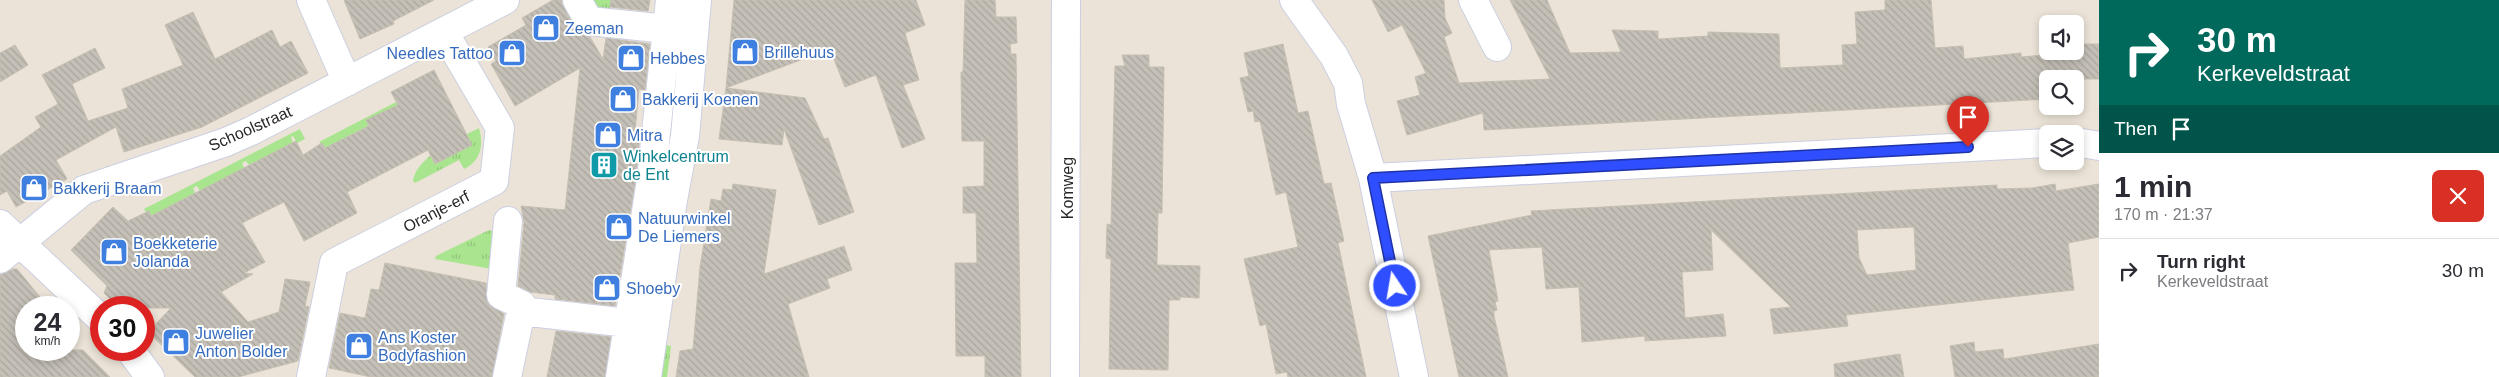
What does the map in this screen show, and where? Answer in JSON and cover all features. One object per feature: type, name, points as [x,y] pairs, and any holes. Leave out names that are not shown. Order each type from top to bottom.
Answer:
[{"type":"street","points":[[311,0],[347,82]]},
{"type":"street","name":"Schoolstraat","points":[[0,259],[84,190],[226,142],[505,0]]},
{"type":"street","points":[[577,0],[589,21],[666,29]]},
{"type":"street","points":[[620,377],[651,180],[670,0]]},
{"type":"street","points":[[647,377],[673,200],[685,136],[697,0]]},
{"type":"street","name":"Komweg","points":[[1065,377],[1066,0]]},
{"type":"street","points":[[1294,0],[1334,56],[1348,83],[1351,104],[1373,178],[1414,377]]},
{"type":"street","points":[[1473,0],[1497,47]]},
{"type":"street","name":"Oranje-erf","points":[[311,377],[334,264],[494,181],[500,128],[444,32]]},
{"type":"street","points":[[1373,178],[2039,143]]},
{"type":"street","points":[[2084,144],[2099,146]]},
{"type":"street","points":[[507,377],[522,311],[522,305],[501,295],[508,221]]},
{"type":"street","points":[[0,224],[90,308]]},
{"type":"street","points":[[522,311],[628,324]]},
{"type":"street","points":[[138,361],[150,377]]},
{"type":"green space","points":[[584,0],[611,0],[609,12],[590,9]]},
{"type":"green space","points":[[396,102],[400,110],[325,148],[319,142]]},
{"type":"green space","points":[[479,128],[480,152],[470,166],[464,169],[459,160],[415,183],[413,181],[417,170],[430,156],[435,164],[472,145],[467,134]]},
{"type":"green space","points":[[300,129],[305,139],[297,143],[293,136],[291,137],[293,143],[249,165],[246,161],[242,163],[244,168],[200,191],[197,186],[193,188],[195,193],[151,216],[149,211],[146,212],[144,209]]},
{"type":"green space","points":[[489,230],[494,232],[492,269],[435,259],[436,256]]},
{"type":"green space","points":[[666,345],[671,346],[667,377],[660,377]]},
{"type":"building","points":[[344,0],[434,0],[393,21],[394,24],[360,39]]},
{"type":"building","name":"Winkelcentrum de Ent","points":[[553,0],[561,0],[575,29],[581,34],[590,37],[603,59],[606,38],[650,44],[645,90],[639,89],[635,131],[640,132],[636,178],[615,306],[555,299],[555,295],[530,292],[518,286],[524,222],[521,206],[565,210],[580,68],[515,106],[491,64],[496,61],[488,47],[526,25],[522,18]]},
{"type":"building","points":[[611,0],[650,0],[648,11],[610,7]]},
{"type":"building","points":[[734,0],[916,0],[925,25],[905,33],[919,80],[903,85],[925,139],[902,148],[876,75],[845,87],[830,49],[726,88]]},
{"type":"building","points":[[965,0],[995,0],[996,17],[1016,17],[1017,43],[1010,44],[1011,54],[1016,54],[1021,377],[985,377],[985,356],[956,356],[955,263],[977,263],[976,213],[963,213],[963,187],[984,186],[984,141],[962,141],[961,72],[963,72]]},
{"type":"building","points":[[1372,0],[1444,0],[1445,18],[1452,33],[1444,37],[1459,83],[1550,79],[1510,0],[1547,0],[1570,53],[1621,52],[1612,30],[1658,31],[1658,39],[1708,36],[1708,32],[1779,34],[1780,68],[1843,65],[1842,45],[1857,44],[1855,12],[1885,10],[1885,0],[1931,0],[1935,48],[1963,46],[1964,59],[2021,53],[2021,57],[2039,55],[2039,60],[2084,60],[2084,44],[2099,44],[2099,79],[2084,79],[2084,70],[2039,70],[2039,99],[1484,130],[1483,113],[1407,135],[1397,101],[1420,95],[1415,77],[1426,73],[1402,25],[1388,32]]},
{"type":"building","points":[[193,12],[215,59],[272,30],[280,47],[291,41],[308,73],[202,127],[124,152],[116,127],[56,160],[67,179],[16,207],[7,191],[0,195],[0,156],[41,127],[35,117],[58,104],[42,75],[95,48],[105,68],[72,84],[88,121],[128,108],[122,89],[183,65],[165,25]]},
{"type":"building","points":[[1283,44],[1298,113],[1308,111],[1324,184],[1331,183],[1344,241],[1338,243],[1366,377],[1288,377],[1287,372],[1276,374],[1266,324],[1260,326],[1244,259],[1298,247],[1286,192],[1276,195],[1260,121],[1255,122],[1253,111],[1248,112],[1240,78],[1249,76],[1244,53]]},
{"type":"building","points":[[15,45],[28,65],[0,82],[0,53]]},
{"type":"building","points":[[1122,55],[1149,55],[1149,67],[1164,67],[1162,213],[1158,213],[1157,265],[1200,266],[1199,298],[1180,297],[1180,300],[1169,300],[1168,370],[1109,369],[1111,259],[1106,258],[1107,224],[1111,225],[1115,66],[1125,66]]},
{"type":"building","points":[[434,70],[472,145],[435,164],[428,150],[347,192],[357,213],[304,241],[284,202],[242,223],[265,262],[244,273],[253,274],[221,292],[248,322],[279,312],[285,279],[310,282],[305,306],[309,307],[298,361],[238,377],[195,377],[155,339],[155,325],[171,308],[155,308],[155,296],[107,296],[104,293],[107,286],[71,250],[113,207],[128,221],[149,211],[151,216],[296,141],[303,155],[322,143],[325,148],[369,126],[366,120],[398,105],[391,92]]},
{"type":"building","points":[[726,88],[805,98],[824,139],[828,138],[854,212],[819,225],[784,129],[782,145],[719,139]]},
{"type":"building","points":[[733,184],[776,190],[764,274],[844,246],[852,270],[827,279],[830,288],[788,304],[809,377],[676,377],[680,351],[693,349],[700,267],[711,199],[721,201],[723,189],[732,190]]},
{"type":"building","points":[[2055,184],[2056,191],[2099,184],[2099,237],[2068,243],[2074,290],[1846,315],[1848,326],[1774,334],[1770,309],[1791,307],[1711,230],[1713,270],[1682,272],[1685,318],[1723,314],[1726,336],[1645,341],[1645,336],[1582,342],[1579,287],[1546,289],[1542,247],[1489,250],[1498,301],[1495,302],[1497,310],[1494,311],[1494,316],[1508,377],[1459,377],[1428,236],[1532,215],[1531,211],[1997,185],[1997,189],[2032,188]],"holes":[[[1914,227],[1916,270],[1867,275],[1859,258],[1857,230]]]},
{"type":"building","points":[[385,263],[486,283],[488,303],[504,314],[492,377],[371,377],[329,368],[340,313],[365,318],[371,289],[379,290]]},
{"type":"building","points":[[17,269],[39,296],[15,296],[15,361],[80,361],[80,350],[83,350],[90,357],[90,361],[94,361],[110,377],[0,377],[0,275]]},
{"type":"building","points":[[556,331],[611,337],[605,377],[547,377]]},
{"type":"building","points":[[1974,342],[1975,352],[2003,349],[2004,359],[2099,344],[2099,377],[1955,377],[1950,346]]},
{"type":"building","points":[[1900,354],[1904,377],[1835,377],[1834,364]]},
{"type":"place","name":"Zeeman","points":[[546,28]]},
{"type":"place","name":"Brillehuus","points":[[745,52]]},
{"type":"place","name":"Needles Tattoo","points":[[512,53]]},
{"type":"place","name":"Hebbes","points":[[631,58]]},
{"type":"place","name":"Bakkerij Koenen","points":[[623,99]]},
{"type":"place","name":"Mitra","points":[[608,135]]},
{"type":"place","name":"Winkelcentrum de Ent","points":[[604,165]]},
{"type":"place","name":"Bakkerij Braam","points":[[34,188]]},
{"type":"place","name":"Natuurwinkel De Liemers","points":[[619,227]]},
{"type":"place","name":"Boekketerie Jolanda","points":[[114,252]]},
{"type":"place","name":"Shoeby","points":[[607,288]]},
{"type":"place","name":"Juwelier Anton Bolder","points":[[176,342]]},
{"type":"place","name":"Ans Koster Bodyfashion","points":[[359,346]]},
{"type":"route","points":[[1395,286],[1373,178],[1968,147]]}]
